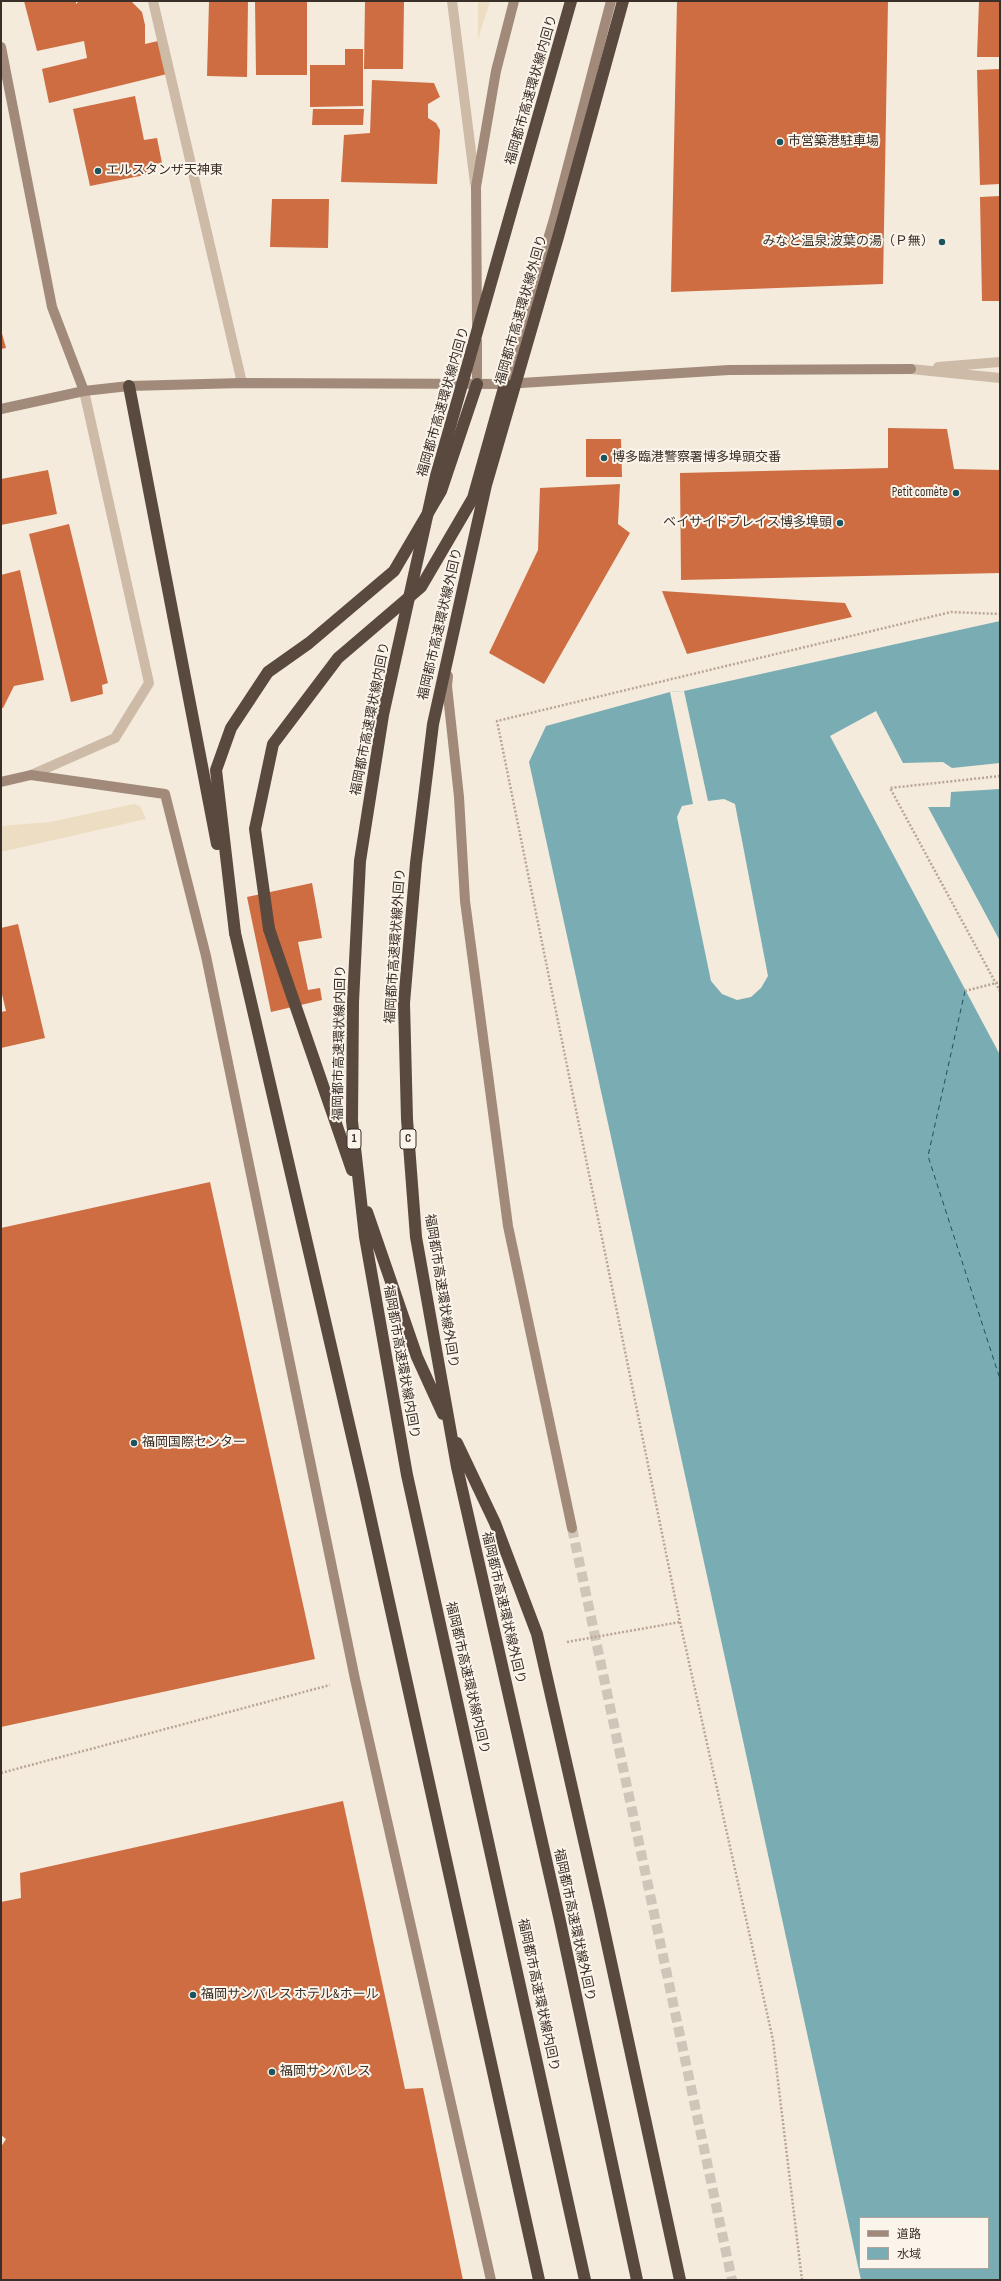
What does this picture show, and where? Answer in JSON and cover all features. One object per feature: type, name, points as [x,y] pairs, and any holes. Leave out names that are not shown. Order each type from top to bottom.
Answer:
[{"type":"highway","name":"福岡都市高速環状線内回り","points":[[571,1],[436,476],[383,715],[360,861],[353,1002],[352,1121],[365,1238],[407,1475],[585,2280]]},
{"type":"highway","name":"福岡都市高速環状線外回り","points":[[623,1],[558,237],[486,485],[433,724],[416,863],[404,1003],[407,1119],[416,1237],[457,1467],[560,1921],[637,2280]]},
{"type":"highway","points":[[235,933],[216,770],[231,728],[268,672],[309,643],[394,571],[440,492],[477,384]]},
{"type":"highway","points":[[504,384],[472,498],[421,587],[338,658],[273,744],[255,829],[269,929],[417,1357],[495,1524],[537,1634],[598,1904],[680,2280]]},
{"type":"highway","points":[[130,386],[235,933],[363,1484],[539,2280]]},
{"type":"street","points":[[153,1],[242,383]]},
{"type":"street","points":[[452,1],[476,187],[477,384]]},
{"type":"street","points":[[476,187],[496,70],[514,1]]},
{"type":"street","points":[[572,1528],[508,1226],[465,901],[459,797],[447,686],[459,579],[504,384],[554,219],[611,1]]},
{"type":"street","points":[[1,47],[52,307],[84,391],[149,683],[115,738],[31,775],[1,782]]},
{"type":"street","points":[[1,409],[84,391],[130,386],[242,383],[504,384],[729,370],[910,370],[1000,362]]},
{"type":"street","points":[[910,370],[1000,378]]},
{"type":"street","points":[[31,775],[165,794],[206,956],[355,1679],[491,2280]]},
{"type":"path","points":[[802,2280],[773,2040],[680,1622],[497,721],[951,612],[1000,614]]},
{"type":"path","points":[[1000,776],[890,788],[1000,991]]},
{"type":"path","points":[[965,991],[995,982],[1000,982]]},
{"type":"path","points":[[1,1773],[355,1679]]},
{"type":"shaded area","points":[[478,1],[490,1],[478,39]]},
{"type":"shaded area","points":[[134,804],[140,806],[146,819],[1,852],[1,826],[50,822]]},
{"type":"water","points":[[1000,621],[1000,2280],[861,2280],[529,762],[546,726],[670,692],[684,691]]},
{"type":"pier","points":[[684,691],[708,801],[724,799],[735,804],[768,976],[761,988],[751,997],[737,1000],[722,994],[711,981],[677,817],[682,806],[693,804],[670,692]]},
{"type":"pier","points":[[876,711],[903,763],[943,762],[952,768],[1000,763],[1000,789],[951,792],[950,807],[928,807],[1000,941],[1000,1055],[830,736]]},
{"type":"building","points":[[24,1],[76,1],[76,4],[79,1],[131,1],[142,12],[145,25],[145,44],[158,41],[167,74],[49,103],[42,69],[87,58],[84,41],[37,51]]},
{"type":"building","points":[[209,1],[248,1],[247,77],[207,76]]},
{"type":"building","points":[[255,1],[307,1],[307,75],[256,75]]},
{"type":"building","points":[[365,1],[404,1],[403,69],[364,69]]},
{"type":"building","name":"市営築港駐車場","points":[[677,1],[888,1],[883,284],[671,292]]},
{"type":"building","points":[[979,1],[1000,1],[1000,57],[977,57]]},
{"type":"building","points":[[345,49],[363,49],[363,106],[310,107],[310,65],[345,65]]},
{"type":"building","points":[[1000,69],[1000,184],[980,185],[977,70]]},
{"type":"building","points":[[372,80],[434,83],[440,97],[428,104],[428,118],[436,123],[440,130],[437,184],[341,182],[344,135],[370,133]]},
{"type":"building","points":[[135,96],[144,140],[157,138],[162,163],[148,165],[150,174],[90,186],[73,109]]},
{"type":"building","points":[[313,109],[364,109],[363,125],[312,125]]},
{"type":"building","points":[[1000,196],[1000,301],[982,301],[980,197]]},
{"type":"building","points":[[272,199],[329,199],[328,248],[270,247]]},
{"type":"building","points":[[1,330],[6,348],[1,349]]},
{"type":"building","name":"ベイサイドプレイス博多埠頭","points":[[888,428],[947,429],[954,469],[1000,470],[1000,573],[681,580],[680,473],[888,468]]},
{"type":"building","name":"博多臨港警察署博多埠頭交番","points":[[586,439],[621,439],[622,477],[586,477]]},
{"type":"building","points":[[48,470],[57,514],[1,525],[1,479]]},
{"type":"building","points":[[620,484],[618,524],[630,533],[544,684],[489,653],[538,550],[540,488]]},
{"type":"building","points":[[69,524],[108,683],[102,685],[103,694],[71,702],[29,534]]},
{"type":"building","points":[[20,570],[44,680],[14,686],[3,708],[1,708],[1,575]]},
{"type":"building","points":[[662,591],[845,603],[852,617],[687,654]]},
{"type":"building","points":[[312,883],[322,938],[298,942],[308,990],[320,988],[322,1000],[271,1012],[247,897]]},
{"type":"building","points":[[18,924],[45,1038],[1,1048],[1,1012],[6,1011],[1,990],[1,928]]},
{"type":"building","name":"福岡国際センター","points":[[210,1182],[315,1659],[1,1727],[1,1228]]},
{"type":"building","name":"福岡サンパレス ホテル&ホール","points":[[343,1801],[405,2089],[423,2088],[463,2280],[1,2280],[1,2147],[6,2139],[1,2135],[1,1902],[21,1898],[20,1873]]},
{"type":"ferry route","points":[[965,991],[928,1156],[1000,1379]]},
{"type":"tunnel","points":[[572,1528],[732,2280]]},
{"type":"place","name":"市営築港駐車場","points":[[780,142]]},
{"type":"place","name":"エルスタンザ天神東","points":[[98,171]]},
{"type":"place","name":"みなと温泉;波葉の湯（Ｐ無）","points":[[942,242]]},
{"type":"place","name":"博多臨港警察署博多埠頭交番","points":[[604,458]]},
{"type":"place","name":"Petit comète","points":[[956,493]]},
{"type":"place","name":"ベイサイドプレイス博多埠頭","points":[[840,523]]},
{"type":"place","name":"福岡国際センター","points":[[134,1443]]},
{"type":"place","name":"福岡サンパレス ホテル&ホール","points":[[193,1995]]},
{"type":"place","name":"福岡サンパレス","points":[[272,2072]]}]
